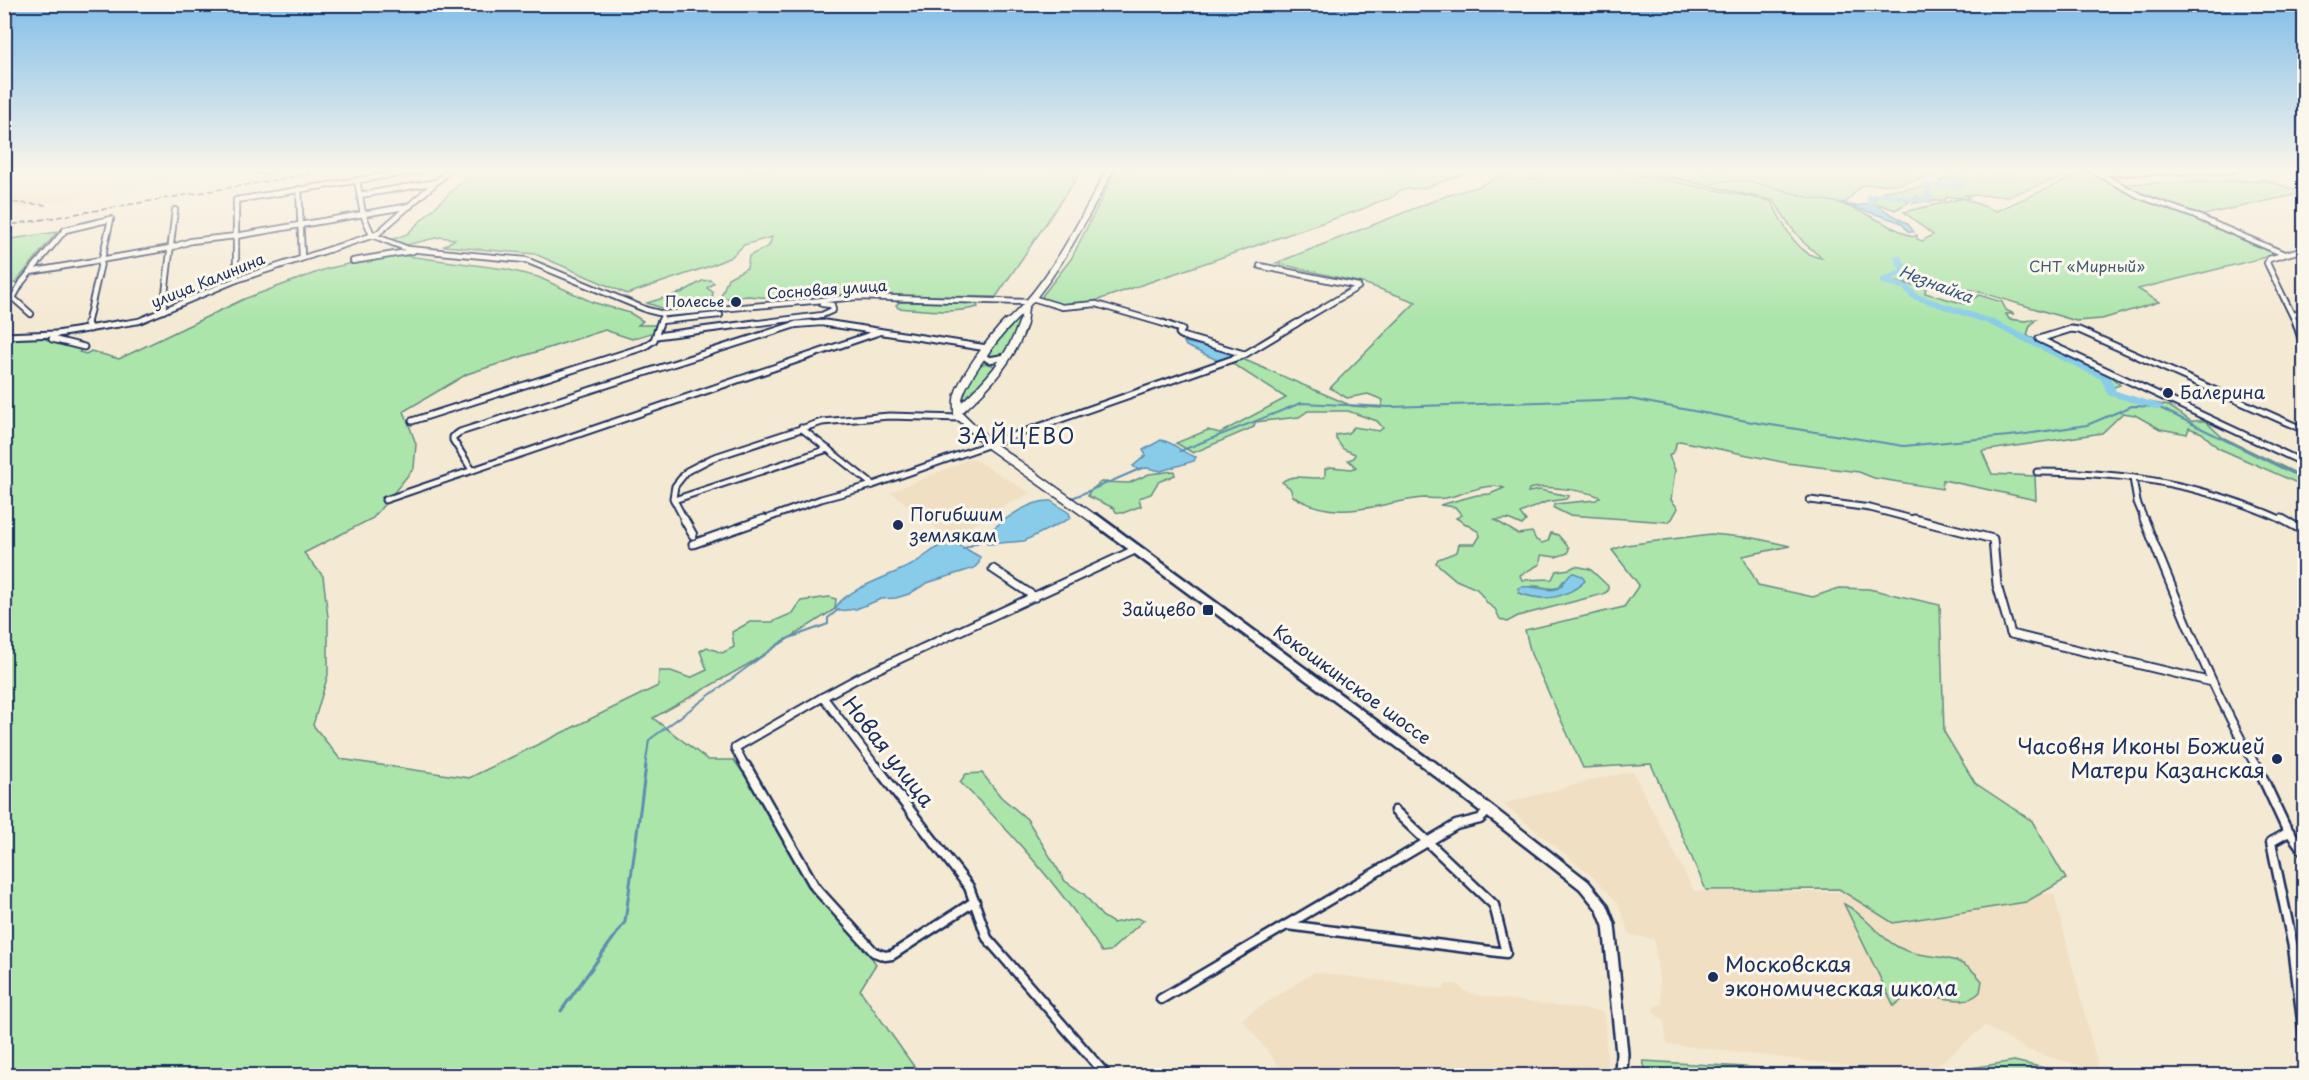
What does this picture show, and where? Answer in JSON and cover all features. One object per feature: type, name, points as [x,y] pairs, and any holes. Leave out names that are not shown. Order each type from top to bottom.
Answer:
[{"type":"main road","points":[[959,414],[960,391],[982,355],[1012,318],[1029,302],[1059,263],[1082,220]]},
{"type":"main road","points":[[959,414],[1006,357],[1020,334],[1029,302]]},
{"type":"main road","name":"Кокошкинское шоссе","points":[[959,414],[990,445],[1137,549],[1577,878],[1602,907],[1610,930],[1622,1053]]},
{"type":"main road","points":[[1622,1053],[1622,1076]]},
{"type":"main road","points":[[1622,1053],[1627,1076]]},
{"type":"street","points":[[31,314],[13,298],[22,282],[69,228],[104,220]]},
{"type":"street","points":[[90,329],[87,325],[111,220]]},
{"type":"street","points":[[163,311],[174,220]]},
{"type":"street","points":[[236,220],[236,280]]},
{"type":"street","points":[[300,220],[302,258]]},
{"type":"street","points":[[30,272],[170,248],[191,242],[326,220]]},
{"type":"street","points":[[366,220],[372,235],[402,247],[526,260],[647,310],[663,314],[656,336],[644,347],[412,422]]},
{"type":"street","name":"улица Калинина","points":[[4,336],[57,334],[139,321],[236,280],[372,235],[383,230],[394,220]]},
{"type":"street","points":[[2206,220],[2284,254]]},
{"type":"street","points":[[2304,249],[2269,259],[2267,263],[2293,314],[2304,348]]},
{"type":"street","points":[[353,261],[416,250]]},
{"type":"street","points":[[693,544],[990,445],[1244,355],[1358,286],[1260,266]]},
{"type":"street","name":"Сосновая улица","points":[[663,314],[858,297],[1029,302],[1062,307],[1096,304],[1143,316],[1182,330],[1179,333],[1182,336],[1244,355]]},
{"type":"street","points":[[656,336],[822,315],[833,310],[832,305],[826,303],[661,321]]},
{"type":"street","points":[[2293,314],[2304,311]]},
{"type":"street","points":[[472,470],[453,439],[460,432],[797,324],[822,323],[987,348]]},
{"type":"street","points":[[2304,430],[2079,330],[2071,329],[2039,339],[2304,463]]},
{"type":"street","points":[[386,500],[879,332]]},
{"type":"street","points":[[57,334],[52,339],[84,347]]},
{"type":"street","points":[[982,355],[989,360],[1006,357]]},
{"type":"street","points":[[976,365],[990,363],[998,368]]},
{"type":"street","points":[[693,535],[674,500],[675,486],[687,471],[712,458],[822,422],[864,417],[959,414]]},
{"type":"street","points":[[801,428],[873,485]]},
{"type":"street","points":[[674,500],[828,449]]},
{"type":"street","points":[[2037,472],[2109,474],[2172,484],[2250,506],[2304,531]]},
{"type":"street","points":[[2133,478],[2137,502],[2232,727],[2262,774],[2287,833],[2304,851]]},
{"type":"street","points":[[1810,500],[1870,508],[1993,539],[1997,585],[2011,634],[2212,682]]},
{"type":"street","name":"Новая улица","points":[[1107,1076],[987,938],[979,922],[975,901],[969,887],[823,697],[858,678],[1137,549]]},
{"type":"street","points":[[993,569],[1035,597]]},
{"type":"street","points":[[823,697],[735,748],[815,887],[874,952],[885,956],[892,955],[975,901]]},
{"type":"street","points":[[1287,925],[1506,953],[1494,905],[1395,811]]},
{"type":"street","points":[[1161,999],[1456,825],[1480,819],[1488,811]]},
{"type":"street","points":[[2287,833],[2271,842],[2293,947],[2304,1037]]},
{"type":"shaded area","points":[[972,458],[1031,493],[988,513],[990,514],[950,539],[891,492]]},
{"type":"shaded area","points":[[1633,772],[1694,891],[2054,894],[2099,1071],[2030,1051],[1985,1026],[1926,1075],[1667,1044],[1664,1020],[1658,1017],[1653,1010],[1655,1006],[1662,1004],[1654,939],[1630,935],[1618,903],[1591,875],[1503,804],[1596,779]]},
{"type":"shaded area","points":[[1314,972],[1442,989],[1447,984],[1458,985],[1466,992],[1482,996],[1604,1012],[1608,1075],[1282,1075],[1276,1062],[1242,1019]]},
{"type":"green space","points":[[421,220],[1048,220],[996,297],[858,295],[782,299],[748,296],[720,299],[728,278],[747,268],[749,256],[769,246],[772,237],[744,245],[731,257],[710,266],[627,294],[535,254],[444,246],[455,239],[440,237],[406,245],[391,240],[407,234]]},
{"type":"green space","points":[[1091,220],[1329,220],[1089,303],[1059,305],[1044,299],[1042,296],[1071,259]]},
{"type":"green space","name":"СНТ «Мирный»","points":[[1384,220],[1781,220],[1797,244],[1813,256],[1822,258],[1804,243],[1787,220],[1879,220],[1912,237],[1917,235],[1917,239],[1922,241],[1933,235],[1915,220],[2203,220],[2278,254],[2138,289],[2159,302],[2102,319],[2076,321],[1973,290],[1931,286],[1931,283],[1939,283],[1924,279],[1918,284],[1895,282],[1926,287],[1925,293],[1965,304],[1979,295],[2002,302],[2006,310],[2014,314],[2006,314],[2009,319],[2025,321],[2036,319],[2027,335],[2062,355],[2104,372],[2120,385],[2108,389],[2138,400],[2169,406],[2191,421],[2205,421],[2222,437],[2304,477],[2304,486],[2218,448],[2202,433],[2189,428],[2187,434],[2160,429],[2135,415],[2123,413],[2102,433],[1982,451],[1992,474],[2035,476],[2036,500],[1943,480],[1942,489],[1874,478],[1859,472],[1787,463],[1680,441],[1676,443],[1675,450],[1669,456],[1675,470],[1671,500],[1678,508],[1668,522],[1568,515],[1554,508],[1555,504],[1596,500],[1600,497],[1543,487],[1529,489],[1528,492],[1540,490],[1569,496],[1566,499],[1546,502],[1520,513],[1526,521],[1522,525],[1508,519],[1495,520],[1518,534],[1532,532],[1536,540],[1542,543],[1548,541],[1551,533],[1558,535],[1569,548],[1568,553],[1556,557],[1541,555],[1540,564],[1520,575],[1522,580],[1552,579],[1556,571],[1575,566],[1590,569],[1608,586],[1608,591],[1603,594],[1518,616],[1507,622],[1500,619],[1495,609],[1488,604],[1477,589],[1456,580],[1436,563],[1438,559],[1457,552],[1459,544],[1475,544],[1480,536],[1479,532],[1456,518],[1462,515],[1455,507],[1440,505],[1477,495],[1490,494],[1504,488],[1482,487],[1446,498],[1423,498],[1341,510],[1325,509],[1293,496],[1290,488],[1282,482],[1287,479],[1325,477],[1325,469],[1330,467],[1352,469],[1356,467],[1348,460],[1354,458],[1355,454],[1343,449],[1336,435],[1348,433],[1354,427],[1379,431],[1383,428],[1377,421],[1348,411],[1308,411],[1299,417],[1255,422],[1254,427],[1193,453],[1176,443],[1208,430],[1220,433],[1286,398],[1228,361],[1238,357],[1352,406],[1381,408],[1383,400],[1368,394],[1347,398],[1330,388],[1416,302],[1366,284],[1276,263]],"holes":[[[1563,581],[1581,585],[1566,593],[1551,597],[1536,597],[1519,593],[1532,586],[1554,588]]]},
{"type":"green space","points":[[57,232],[15,283],[5,284],[5,240]]},
{"type":"green space","points":[[392,254],[505,269],[538,277],[592,302],[630,313],[643,321],[638,325],[656,325],[654,332],[632,339],[605,330],[467,374],[404,411],[416,444],[414,468],[373,518],[304,553],[323,576],[328,617],[328,675],[313,725],[340,759],[469,778],[658,686],[659,671],[671,671],[690,678],[707,670],[700,651],[707,647],[722,653],[734,647],[732,632],[750,622],[772,622],[793,613],[801,601],[829,597],[836,599],[835,609],[752,662],[653,718],[708,760],[734,760],[876,964],[860,990],[920,1075],[5,1075],[4,338],[37,337],[83,349],[79,352],[86,354],[91,351],[119,359],[244,299],[326,269]]},
{"type":"green space","points":[[710,280],[714,283],[707,288],[713,292],[711,308],[670,311],[647,303],[683,292],[702,281]]},
{"type":"green space","points":[[900,302],[976,303],[978,307],[948,311],[898,308],[896,305]]},
{"type":"green space","points":[[1024,309],[1025,315],[1007,355],[994,360],[983,355]]},
{"type":"green space","points":[[988,363],[996,367],[960,408],[960,395],[978,365]]},
{"type":"green space","points":[[1174,471],[1175,475],[1158,482],[1151,494],[1139,498],[1141,506],[1123,513],[1116,512],[1114,508],[1088,496],[1089,492],[1101,482],[1129,483],[1149,474]]},
{"type":"green space","points":[[1711,534],[1754,538],[1790,546],[1743,556],[1758,585],[1813,597],[1839,588],[1869,589],[1940,605],[1944,732],[1975,783],[2032,821],[2066,879],[2026,902],[1893,923],[1839,889],[1706,890],[1651,764],[1583,768],[1531,654],[1525,630],[1624,607],[1639,585],[1612,550],[1626,545]]},
{"type":"green space","points":[[982,773],[1001,797],[1027,819],[1065,881],[1084,894],[1102,916],[1113,923],[1136,918],[1144,920],[1110,951],[1102,952],[1071,906],[1036,863],[960,782],[966,774]]},
{"type":"green space","points":[[1844,904],[1898,947],[1909,952],[1952,960],[1972,970],[1982,981],[1980,992],[1965,1000],[1915,995],[1894,1006]]},
{"type":"green space","points":[[1643,1061],[1879,1075],[1647,1075]]},
{"type":"green space","points":[[2014,1061],[2075,1075],[1929,1075]]},
{"type":"water","points":[[1895,220],[1907,223],[1914,232],[1909,232],[1900,222]]},
{"type":"water","points":[[1184,342],[1235,354],[1234,357],[1217,360],[1186,346]]},
{"type":"water","points":[[1161,440],[1196,457],[1194,461],[1161,471],[1147,468],[1137,469],[1133,466],[1146,455],[1143,450]]},
{"type":"water","points":[[1051,501],[1069,513],[1071,518],[1024,541],[988,544],[982,537],[1023,508]]},
{"type":"water","points":[[945,542],[959,545],[980,557],[979,563],[974,568],[927,583],[909,594],[881,599],[856,609],[839,611],[835,609],[840,602],[858,589],[913,564]]},
{"type":"water","points":[[1570,574],[1582,576],[1585,581],[1562,595],[1546,598],[1519,593],[1518,588],[1523,587],[1557,589]]},
{"type":"waterway","name":"Незнайка","points":[[1898,258],[1905,271],[1883,281],[1906,287],[1914,296],[1991,322],[2105,377],[2112,393],[2158,407]]},
{"type":"waterway","points":[[1180,451],[1301,403],[1390,407],[1630,399],[1752,422],[1904,446],[2019,435],[2087,425],[2132,406],[2158,407],[2304,479]]},
{"type":"waterway","points":[[1070,499],[1142,468]]},
{"type":"waterway","points":[[963,549],[985,539]]},
{"type":"waterway","points":[[645,768],[649,740],[784,640],[828,624],[828,618],[839,609]]},
{"type":"waterway","points":[[561,1011],[625,922],[646,766]]},
{"type":"railway","points":[[4,226],[37,220]]},
{"type":"place","name":"Полесье","points":[[736,302]]},
{"type":"place","name":"Балерина","points":[[2168,393]]},
{"type":"place","name":"Погибшим землякам","points":[[898,525]]},
{"type":"place","name":"Зайцево","points":[[1208,610]]},
{"type":"place","name":"Часовня Иконы Божией Матери Казанская","points":[[2277,759]]},
{"type":"place","name":"Московская экономическая школа","points":[[1713,977]]},
{"type":"district","name":"ЗАЙЦЕВО","points":[[1017,437]]}]
